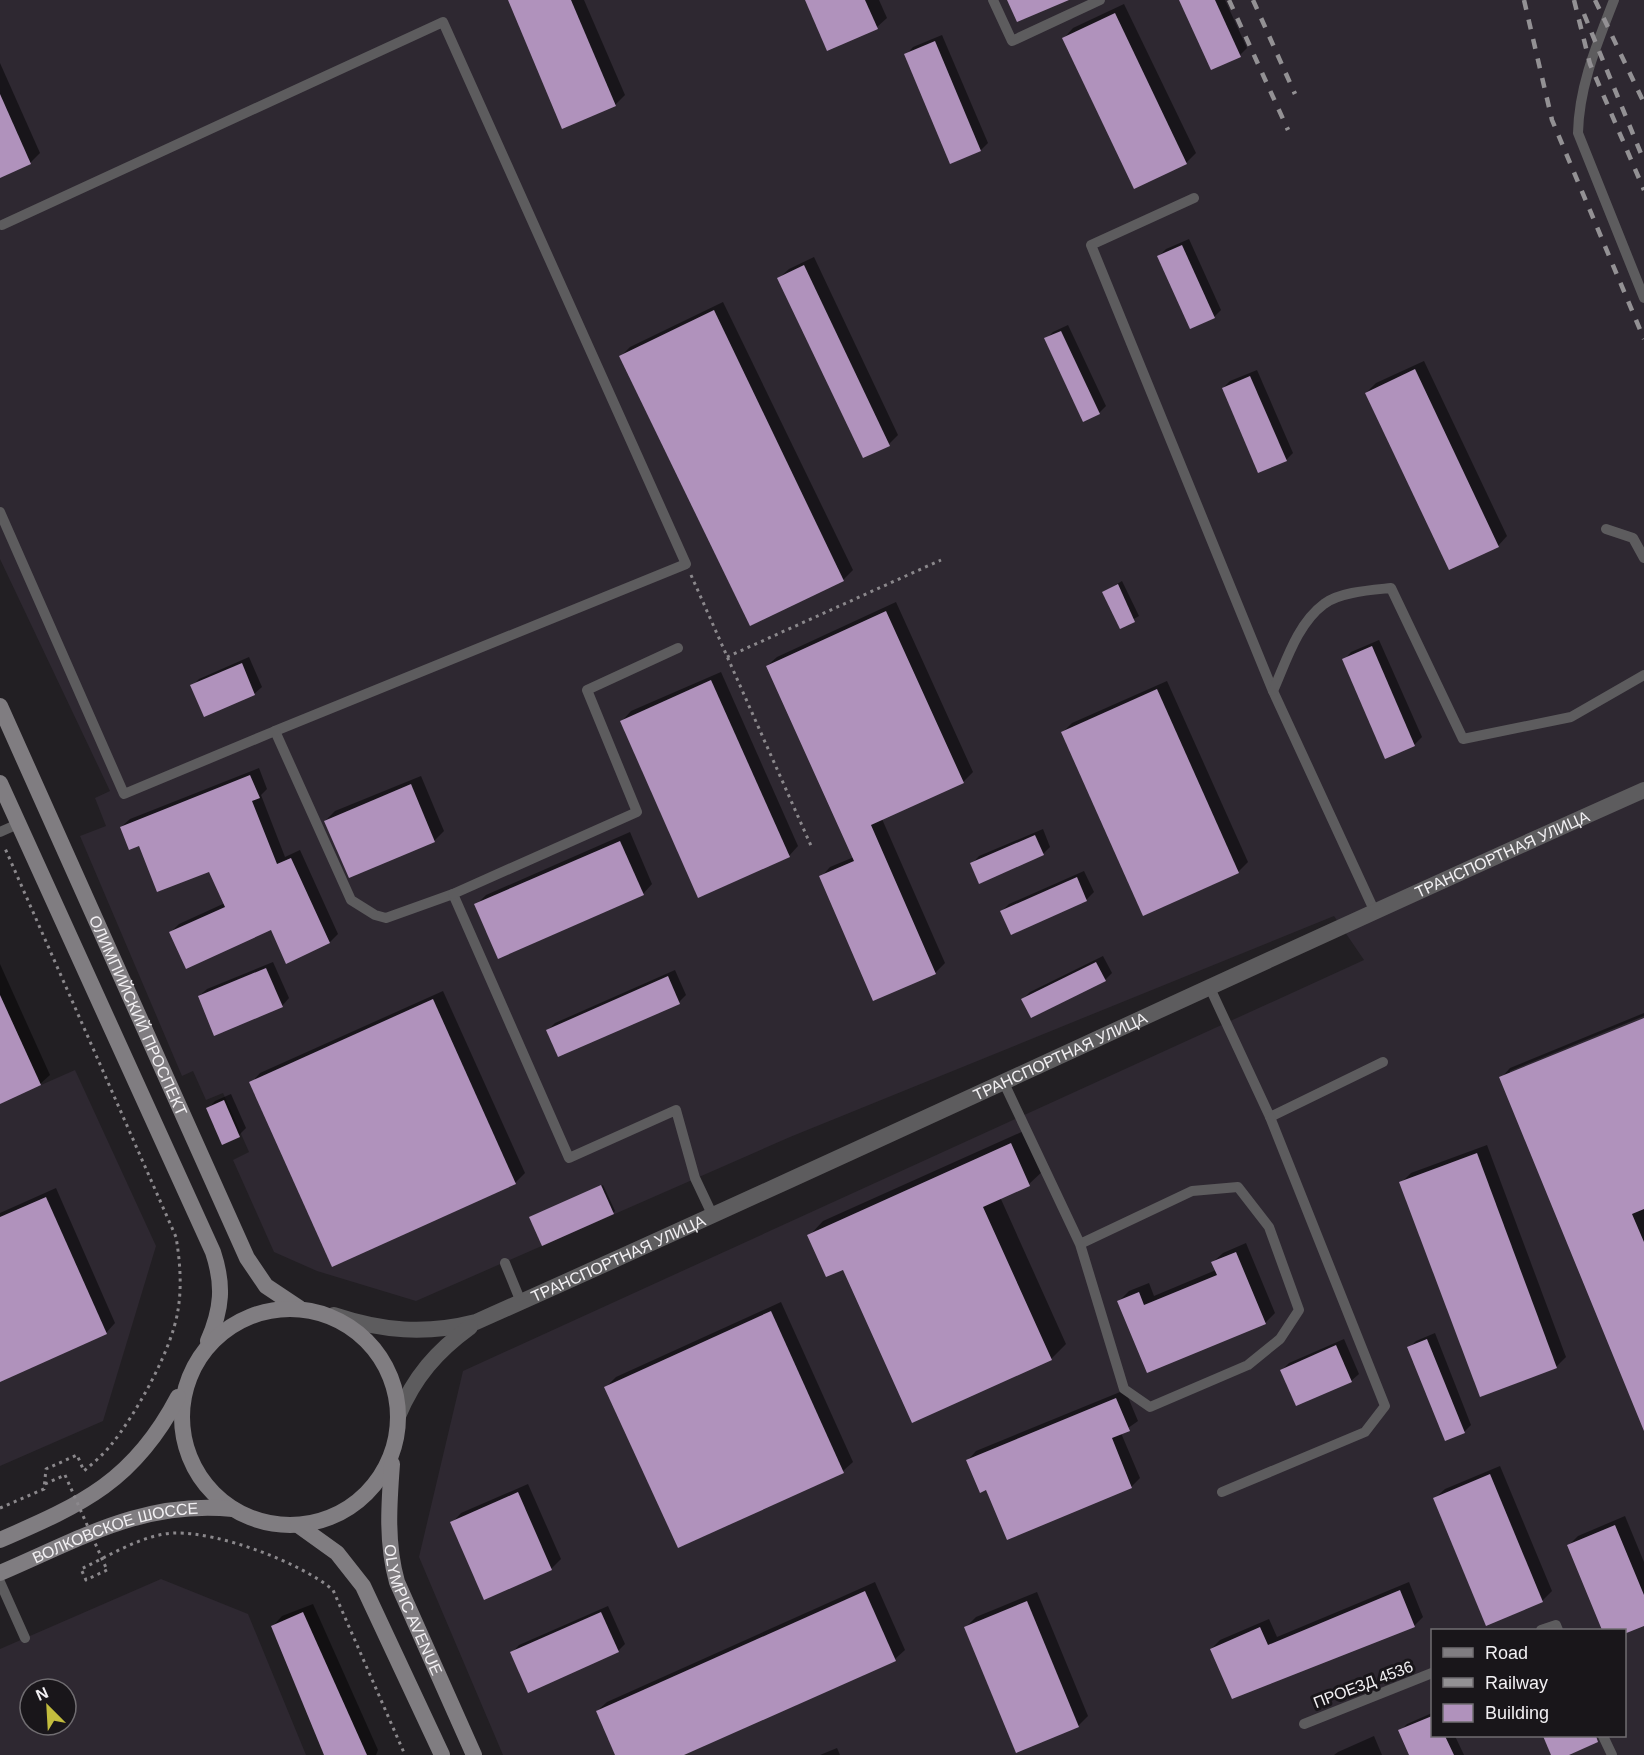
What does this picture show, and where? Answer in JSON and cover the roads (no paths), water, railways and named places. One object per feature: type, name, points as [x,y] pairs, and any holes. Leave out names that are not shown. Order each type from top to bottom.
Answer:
[{"type":"main road","name":"ОЛИМПИЙСКИЙ ПРОСПЕКТ","points":[[0,706],[247,1258],[266,1286],[299,1308]]},
{"type":"main road","name":"ОЛИМПИЙСКИЙ ПРОСПЕКТ","points":[[0,783],[213,1252],[220,1273],[221,1303],[206,1347]]},
{"type":"main road","points":[[206,1347],[231,1326],[247,1318],[299,1308],[334,1315]]},
{"type":"main road","name":"OLYMPIC AVENUE","points":[[334,1315],[348,1322],[360,1334],[380,1361],[393,1393],[398,1416],[389,1522],[392,1565],[397,1582],[474,1755]]},
{"type":"main road","name":"ВОЛКОВСКОЕ ШОССЕ","points":[[0,1540],[76,1505],[112,1482],[153,1440],[206,1347]]},
{"type":"main road","points":[[183,1388],[180,1411],[189,1454],[207,1484],[233,1509],[261,1522],[277,1526],[298,1525],[336,1514],[354,1505],[380,1481],[393,1457]]},
{"type":"main road","name":"ВОЛКОВСКОЕ ШОССЕ","points":[[0,1573],[123,1520],[179,1507],[233,1509]]},
{"type":"main road","name":"OLYMPIC AVENUE","points":[[298,1525],[337,1553],[363,1586],[442,1755]]},
{"type":"street","name":"ТРАНСПОРТНАЯ УЛИЦА","points":[[334,1315],[370,1327],[401,1331],[429,1331],[476,1322],[1004,1083],[1374,910],[1644,790]]},
{"type":"street","name":"ТРАНСПОРТНАЯ УЛИЦА","points":[[398,1416],[412,1386],[423,1370],[438,1353],[476,1322]]},
{"type":"lane","points":[[993,0],[1012,41],[1100,0]]},
{"type":"lane","points":[[1614,0],[1590,64],[1579,108],[1578,133],[1644,298]]},
{"type":"lane","points":[[0,512],[124,794],[686,564],[443,22],[1,224]]},
{"type":"lane","points":[[1194,198],[1091,245],[1273,691],[1374,910]]},
{"type":"lane","points":[[1606,529],[1633,538],[1644,558]]},
{"type":"lane","points":[[1273,691],[1298,634],[1324,603],[1360,591],[1391,588],[1463,739],[1571,717],[1644,675]]},
{"type":"lane","points":[[275,731],[351,900],[375,915],[386,918],[453,894],[637,812],[587,690],[678,648]]},
{"type":"lane","points":[[0,834],[18,824]]},
{"type":"lane","points":[[453,894],[569,1158],[676,1110],[695,1178],[712,1214]]},
{"type":"lane","points":[[1210,988],[1270,1117],[1385,1406],[1365,1432],[1222,1492]]},
{"type":"lane","points":[[1270,1117],[1383,1062]]},
{"type":"lane","points":[[1004,1083],[1080,1244],[1124,1389],[1150,1407],[1248,1365],[1280,1339],[1299,1310],[1269,1227],[1238,1187],[1192,1191],[1080,1244]]},
{"type":"lane","points":[[505,1263],[521,1302]]},
{"type":"lane","points":[[0,1582],[25,1638]]},
{"type":"lane","points":[[1543,1629],[1556,1624],[1558,1629]]},
{"type":"lane","name":"ПРОЕЗД 4536","points":[[1304,1724],[1431,1673]]},
{"type":"lane","points":[[1603,1737],[1612,1755]]},
{"type":"railway","points":[[1229,0],[1288,130]]},
{"type":"railway","points":[[1253,0],[1295,94]]},
{"type":"railway","points":[[1524,0],[1552,120],[1644,339]]},
{"type":"railway","points":[[1574,0],[1590,64],[1644,190]]},
{"type":"railway","points":[[1595,0],[1644,103]]},
{"type":"railway","points":[[1584,14],[1644,161]]}]
